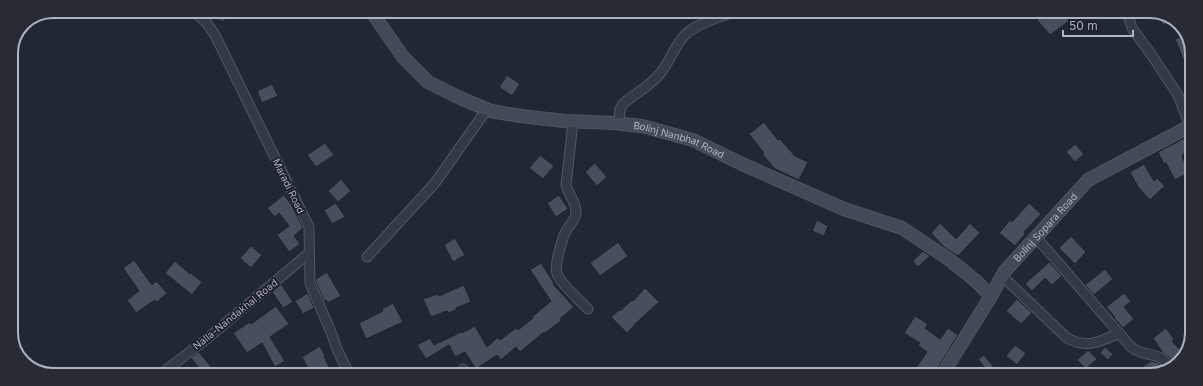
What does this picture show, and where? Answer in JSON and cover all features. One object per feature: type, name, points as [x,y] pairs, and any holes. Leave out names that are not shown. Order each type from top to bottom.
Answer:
[{"type":"street","name":"Maradi Road","points":[[201,18],[215,35],[309,227],[310,283],[346,368]]},
{"type":"street","name":"Bolinj Nanbhat Road","points":[[376,18],[403,57],[428,82],[487,109],[545,120],[620,123],[642,126],[693,140],[742,164],[837,205],[902,228],[950,260],[976,281],[991,296]]},
{"type":"street","points":[[620,123],[620,109],[623,104],[658,77],[685,34],[716,18]]},
{"type":"street","points":[[1129,18],[1132,28],[1178,95],[1185,112]]},
{"type":"street","points":[[367,257],[435,183],[487,109]]},
{"type":"street","points":[[573,122],[566,185],[576,207],[576,214],[565,234],[556,266],[557,275],[562,282],[588,309]]},
{"type":"street","name":"Bolinj Sopara Road","points":[[946,368],[1005,271],[1088,180],[1185,129]]},
{"type":"street","points":[[1036,236],[1131,347],[1137,351],[1160,357],[1167,364]]},
{"type":"street","name":"Nalla-Nandakhal Road","points":[[169,368],[209,337],[310,253]]},
{"type":"street","points":[[1002,276],[1067,338],[1080,343],[1092,344],[1119,333]]},
{"type":"building","points":[[219,18],[227,18],[222,22]]},
{"type":"building","points":[[1039,18],[1067,18],[1069,21],[1050,35],[1037,20]]},
{"type":"building","points":[[1158,19],[1167,23],[1164,25]]},
{"type":"building","points":[[1180,37],[1182,40],[1185,51],[1185,64],[1175,39]]},
{"type":"building","points":[[507,75],[520,84],[512,96],[499,87]]},
{"type":"building","points":[[272,84],[278,96],[262,103],[257,91]]},
{"type":"building","points":[[764,122],[778,140],[780,139],[795,156],[808,162],[799,180],[775,169],[762,154],[764,153],[749,134]]},
{"type":"building","points":[[1185,138],[1185,153],[1182,157],[1185,163],[1185,175],[1175,180],[1158,152]]},
{"type":"building","points":[[325,143],[334,155],[316,167],[307,155]]},
{"type":"building","points":[[1075,144],[1084,154],[1075,162],[1066,152]]},
{"type":"building","points":[[540,155],[554,166],[543,179],[529,168]]},
{"type":"building","points":[[595,163],[607,177],[597,186],[585,172]]},
{"type":"building","points":[[1144,164],[1154,181],[1157,178],[1165,186],[1150,200],[1138,187],[1130,172]]},
{"type":"building","points":[[341,179],[351,191],[338,202],[328,191]]},
{"type":"building","points":[[284,195],[291,204],[303,228],[294,236],[300,244],[289,252],[277,235],[289,226],[279,213],[275,217],[267,208]]},
{"type":"building","points":[[559,195],[568,209],[556,217],[547,203]]},
{"type":"building","points":[[336,203],[345,217],[332,224],[324,210]]},
{"type":"building","points":[[1029,203],[1041,214],[1024,232],[1025,234],[1015,246],[999,233],[1010,220],[1012,222]]},
{"type":"building","points":[[817,220],[828,226],[824,236],[812,231]]},
{"type":"building","points":[[940,223],[956,239],[970,223],[980,233],[958,256],[945,248],[931,233]]},
{"type":"building","points":[[1071,236],[1086,252],[1075,264],[1059,248]]},
{"type":"building","points":[[455,238],[465,255],[453,262],[444,245]]},
{"type":"building","points":[[618,242],[628,256],[600,276],[590,263]]},
{"type":"building","points":[[251,246],[262,255],[251,268],[240,258]]},
{"type":"building","points":[[923,251],[930,256],[918,267],[913,261]]},
{"type":"building","points":[[134,260],[152,285],[156,281],[167,293],[157,302],[155,300],[136,313],[127,300],[139,291],[123,268]]},
{"type":"building","points":[[175,261],[202,282],[192,295],[165,273]]},
{"type":"building","points":[[1049,262],[1062,276],[1052,285],[1045,278],[1032,291],[1025,284]]},
{"type":"building","points":[[541,263],[554,283],[553,284],[574,307],[560,319],[561,321],[545,333],[544,332],[520,352],[516,347],[501,360],[497,355],[478,368],[475,368],[465,352],[455,357],[449,345],[426,359],[417,345],[430,338],[434,345],[475,326],[487,347],[498,337],[500,340],[516,328],[518,330],[533,318],[532,317],[551,301],[530,270]]},
{"type":"building","points":[[1105,269],[1113,279],[1094,295],[1085,285]]},
{"type":"building","points":[[327,272],[341,296],[328,303],[326,300],[324,301],[316,282],[316,279]]},
{"type":"building","points":[[281,284],[293,302],[283,308],[272,292]]},
{"type":"building","points":[[464,285],[471,302],[448,313],[447,311],[431,317],[423,299],[438,294],[439,296]]},
{"type":"building","points":[[645,288],[659,302],[627,333],[611,317],[632,300],[633,301]]},
{"type":"building","points":[[308,293],[314,308],[303,314],[295,301]]},
{"type":"building","points":[[1124,293],[1131,301],[1124,307],[1134,319],[1123,328],[1106,307]]},
{"type":"building","points":[[1017,299],[1032,313],[1021,324],[1006,311]]},
{"type":"building","points":[[393,303],[403,322],[366,339],[359,323],[383,311],[382,309]]},
{"type":"building","points":[[276,306],[289,324],[270,337],[285,361],[275,367],[262,343],[247,353],[233,333],[250,322],[251,324]]},
{"type":"building","points":[[915,316],[928,324],[925,328],[940,339],[948,328],[958,335],[938,368],[916,368],[927,352],[918,345],[920,343],[904,333]]},
{"type":"building","points":[[1166,328],[1174,339],[1172,341],[1180,350],[1175,358],[1172,360],[1163,353],[1153,338]]},
{"type":"building","points":[[1015,345],[1026,353],[1017,365],[1006,356]]},
{"type":"building","points":[[320,346],[330,368],[308,368],[302,357]]},
{"type":"building","points":[[1105,347],[1113,354],[1108,360],[1100,353]]},
{"type":"building","points":[[1088,350],[1097,359],[1087,368],[1085,368],[1077,360]]},
{"type":"building","points":[[199,352],[212,368],[199,368],[191,358]]},
{"type":"building","points":[[984,355],[994,368],[985,368],[978,359]]},
{"type":"building","points":[[1151,361],[1158,363],[1161,366],[1155,368],[1141,368]]}]
